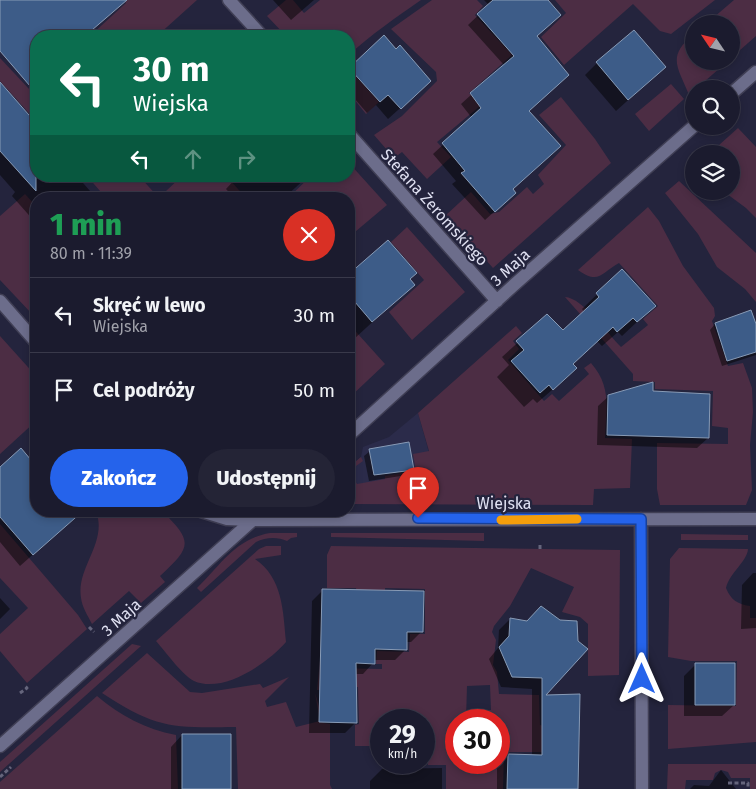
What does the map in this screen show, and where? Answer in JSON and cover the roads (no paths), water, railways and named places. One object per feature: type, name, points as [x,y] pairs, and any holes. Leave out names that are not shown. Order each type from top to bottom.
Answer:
[{"type":"street","points":[[229,0],[256,30]]},
{"type":"street","points":[[740,86],[756,72]]},
{"type":"street","name":"3 Maja","points":[[355,430],[497,300],[685,134]]},
{"type":"street","name":"Stefana Żeromskiego","points":[[355,141],[497,300]]},
{"type":"street","points":[[0,301],[30,335]]},
{"type":"street","name":"Wiejska","points":[[220,517],[252,520],[756,519]]},
{"type":"street","name":"3 Maja","points":[[0,746],[256,517]]},
{"type":"street","points":[[641,519],[642,789]]}]
